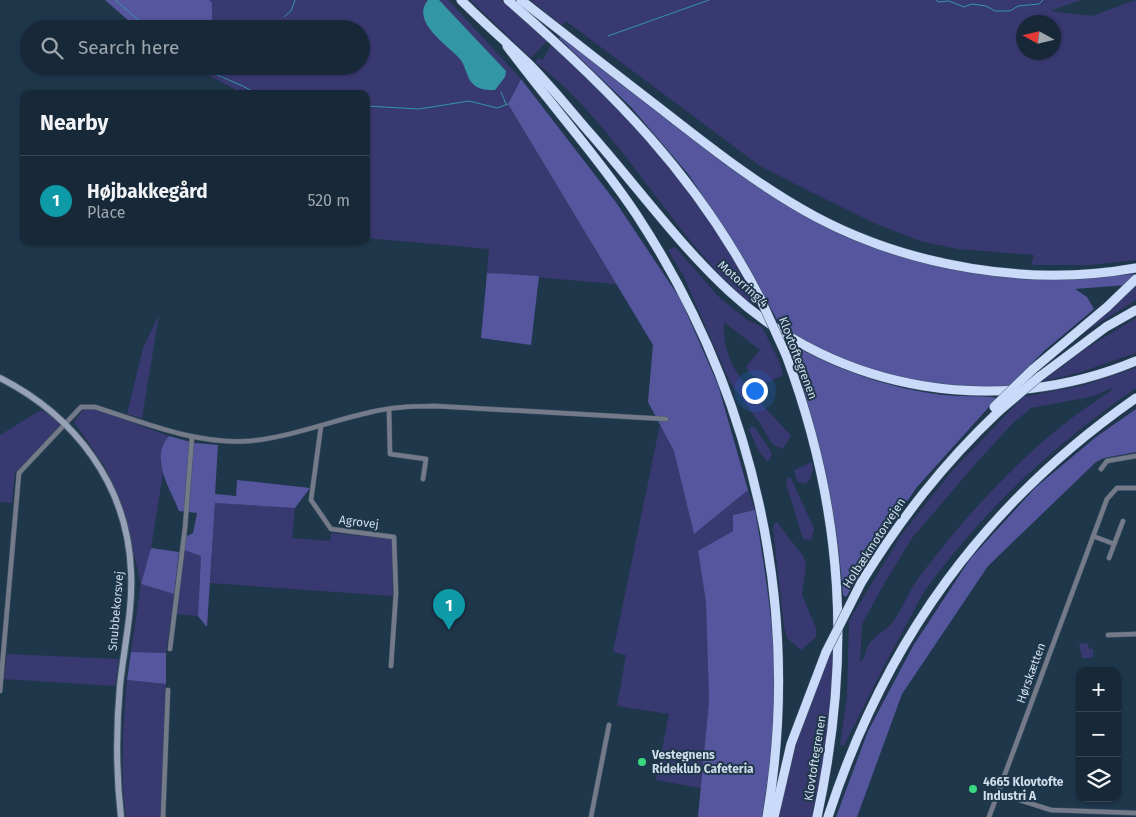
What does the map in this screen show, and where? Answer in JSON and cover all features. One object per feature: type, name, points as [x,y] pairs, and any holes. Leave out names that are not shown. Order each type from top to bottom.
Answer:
[{"type":"highway","name":"Motorring 4","points":[[461,0],[507,46],[528,63],[713,275],[761,318],[814,351],[858,370],[888,380],[919,386],[976,392],[1008,392],[1060,384],[1089,378],[1136,361]]},
{"type":"highway","name":"Klovtoftegrenen","points":[[508,0],[591,75],[655,142],[706,208],[737,254],[761,300],[786,356],[809,422],[823,477],[838,584],[839,639],[836,707],[817,817]]},
{"type":"highway","points":[[521,0],[719,154],[765,187],[817,218],[861,237],[946,262],[988,270],[1059,274],[1131,268]]},
{"type":"highway","points":[[507,46],[596,157],[652,240],[699,325],[736,416],[759,495],[770,558],[777,620],[778,712],[767,817]]},
{"type":"highway","points":[[1036,374],[1136,279]]},
{"type":"highway","points":[[1036,374],[1106,327],[1136,310]]},
{"type":"highway","name":"Holbækmotorvejen","points":[[774,817],[791,744],[826,652],[861,583],[942,463],[996,409],[1036,374]]},
{"type":"highway","points":[[828,817],[851,752],[881,686],[907,638],[942,585],[975,542],[1024,489],[1080,439],[1136,398]]},
{"type":"street","name":"Snubbekorsvej","points":[[0,378],[40,401],[67,423],[101,469],[114,494],[128,542],[131,598],[117,723],[116,759],[121,817]]},
{"type":"street","points":[[0,691],[12,568],[17,480],[22,467],[81,408],[95,407],[192,437],[249,441],[389,409],[436,406],[666,420]]},
{"type":"street","points":[[389,409],[390,454],[426,459],[423,479]]},
{"type":"street","name":"Agrovej","points":[[321,426],[311,500],[331,529],[394,537],[396,593],[390,666]]},
{"type":"street","points":[[170,649],[185,528],[192,437]]},
{"type":"street","points":[[1101,469],[1107,461],[1136,456]]},
{"type":"street","name":"Hørskætten","points":[[989,817],[1107,499],[1112,491],[1123,487],[1136,488]]},
{"type":"street","points":[[1109,558],[1123,521]]},
{"type":"street","points":[[1093,536],[1114,544]]},
{"type":"street","points":[[1108,635],[1136,634]]},
{"type":"street","points":[[163,817],[167,776],[168,690]]},
{"type":"street","points":[[591,817],[609,726]]},
{"type":"street","points":[[998,793],[1051,810],[1136,814]]},
{"type":"shaded area","points":[[105,0],[209,0],[212,3],[212,20],[128,20]]},
{"type":"shaded area","points":[[209,0],[448,0],[521,79],[508,104],[616,284],[487,273],[489,249],[370,238],[370,90],[235,90],[208,75],[370,75],[370,20],[212,20],[212,4]]},
{"type":"shaded area","points":[[428,0],[439,0],[506,71],[505,77],[495,90],[480,89],[475,86],[460,59],[427,25],[424,17],[424,8]]},
{"type":"shaded area","points":[[470,0],[501,0],[547,41],[531,58]]},
{"type":"shaded area","points":[[530,0],[1081,0],[1050,11],[1092,16],[1136,0],[1136,260],[1090,265],[1031,265],[1034,255],[958,249],[920,241],[874,223],[760,166],[566,21],[562,25]]},
{"type":"shaded area","points":[[561,35],[808,216],[948,266],[1099,277],[1136,274],[1126,285],[1075,289],[1087,297],[1094,309],[1044,351],[1006,389],[924,384],[846,362],[782,329],[746,262],[689,175],[631,107],[559,38]]},
{"type":"shaded area","points":[[551,45],[633,123],[669,165],[725,242],[753,298],[752,305],[696,247],[594,118],[566,89],[535,62],[538,58],[543,60]]},
{"type":"shaded area","points":[[521,79],[615,201],[681,300],[718,385],[748,490],[694,534],[674,451],[648,402],[653,345],[508,104]]},
{"type":"shaded area","points":[[675,247],[718,296],[746,319],[762,327],[780,363],[783,375],[767,383],[751,374],[746,367],[760,350],[724,322],[725,340],[729,356],[745,385],[791,436],[783,449],[773,445],[730,382],[683,275],[668,250]]},
{"type":"shaded area","points":[[487,273],[539,276],[531,345],[481,338]]},
{"type":"shaded area","points":[[1136,285],[1136,300],[1080,335]]},
{"type":"shaded area","points":[[159,315],[142,418],[127,414],[143,348]]},
{"type":"shaded area","points":[[1136,318],[1136,353],[1078,373],[1041,382],[1087,348]]},
{"type":"shaded area","points":[[793,345],[829,363],[865,377],[903,388],[943,395],[997,398],[917,487],[890,526],[846,597],[843,595],[836,532],[825,470],[809,409],[790,349]]},
{"type":"shaded area","points":[[1136,368],[1136,388],[1079,430],[1025,477],[976,527],[931,582],[882,670],[844,746],[840,745],[847,697],[849,621],[902,534],[952,471],[1023,397],[1085,385]],"holes":[[[1112,388],[1111,391],[1057,430],[1007,475],[984,499],[920,576],[893,622],[871,642],[860,662],[862,624],[912,538],[1013,423],[1031,408],[1094,396]]]},
{"type":"shaded area","points":[[95,409],[169,436],[161,454],[161,469],[163,473],[151,548],[141,584],[125,515],[106,468],[74,422],[83,410]]},
{"type":"shaded area","points":[[1136,409],[1136,452],[1104,458],[1096,462],[988,566],[902,694],[857,817],[836,817],[868,731],[913,646],[970,559],[1036,487],[1096,437]]},
{"type":"shaded area","points":[[41,410],[62,423],[15,473],[12,503],[0,502],[0,435]]},
{"type":"shaded area","points":[[660,425],[674,451],[694,534],[748,490],[755,510],[733,515],[733,531],[698,551],[706,602],[709,701],[701,788],[656,780],[669,714],[617,706],[626,655],[613,652]]},
{"type":"shaded area","points":[[751,427],[755,427],[772,454],[768,462],[759,452],[749,430]]},
{"type":"shaded area","points":[[169,436],[194,443],[218,445],[215,494],[236,496],[237,480],[310,488],[295,508],[215,503],[207,627],[198,616],[201,556],[184,550],[185,537],[193,533],[197,513],[179,511],[163,473],[161,463],[163,445]]},
{"type":"shaded area","points":[[812,462],[813,469],[810,480],[804,484],[797,481],[794,470]]},
{"type":"shaded area","points":[[788,477],[791,478],[814,529],[811,540],[803,539],[786,483]]},
{"type":"shaded area","points":[[215,503],[295,508],[292,538],[330,541],[331,533],[392,539],[393,596],[210,583]]},
{"type":"shaded area","points":[[755,510],[768,592],[775,675],[773,741],[762,817],[698,817],[709,701],[706,602],[698,551],[733,531],[733,515]]},
{"type":"shaded area","points":[[776,521],[803,556],[806,564],[802,595],[816,628],[816,637],[801,650],[787,638],[784,627],[773,528]]},
{"type":"shaded area","points":[[151,548],[179,552],[174,594],[141,584]]},
{"type":"shaded area","points":[[184,550],[201,556],[198,616],[176,614]]},
{"type":"shaded area","points":[[141,584],[174,594],[166,653],[131,652]]},
{"type":"shaded area","points":[[1088,643],[1089,649],[1093,649],[1093,658],[1082,658],[1079,644]]},
{"type":"shaded area","points":[[835,647],[828,738],[812,817],[778,817],[797,742],[829,656]]},
{"type":"shaded area","points":[[131,652],[166,653],[166,684],[127,680]]},
{"type":"shaded area","points":[[7,654],[119,659],[115,686],[4,679]]},
{"type":"shaded area","points":[[127,680],[166,684],[161,817],[126,817],[123,783],[123,748]]},
{"type":"waterway","points":[[115,0],[138,20]]},
{"type":"waterway","points":[[284,17],[291,11],[295,0]]},
{"type":"waterway","points":[[608,36],[709,0]]},
{"type":"waterway","points":[[936,0],[938,2],[949,1],[964,7],[972,4],[986,6],[995,11],[1010,11],[1018,6],[1039,4],[1043,0]]},
{"type":"waterway","points":[[216,75],[250,90]]},
{"type":"waterway","points":[[501,92],[506,104]]},
{"type":"waterway","points":[[370,106],[419,109],[469,101],[497,108],[508,104]]},
{"type":"place","name":"Højbakkegård","points":[[449,630]]},
{"type":"place","name":"Vestegnens Rideklub Cafeteria","points":[[642,762]]},
{"type":"place","name":"4665 Klovtofte Industri A","points":[[973,789]]}]
